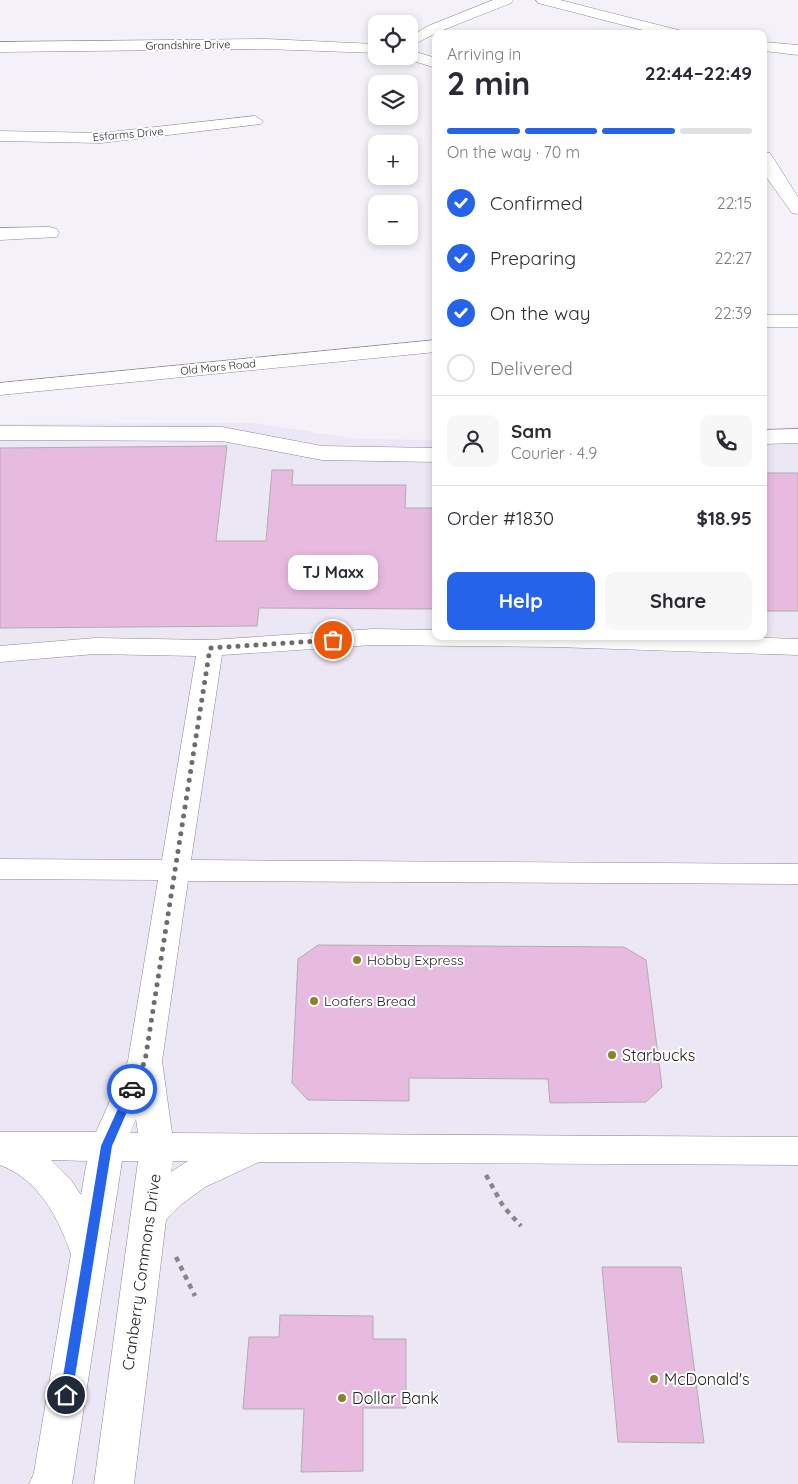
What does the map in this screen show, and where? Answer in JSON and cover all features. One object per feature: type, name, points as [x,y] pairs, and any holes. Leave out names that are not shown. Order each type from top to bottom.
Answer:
[{"type":"street","points":[[432,30],[506,0]]},
{"type":"street","points":[[543,0],[661,30]]},
{"type":"street","points":[[418,38],[432,30]]},
{"type":"street","name":"Grandshire Drive","points":[[0,46],[275,44],[368,49]]},
{"type":"street","points":[[767,47],[798,50]]},
{"type":"street","points":[[418,58],[432,62]]},
{"type":"street","name":"Esfarms Drive","points":[[0,136],[101,138],[255,121]]},
{"type":"street","points":[[767,163],[798,209]]},
{"type":"street","points":[[0,234],[50,233]]},
{"type":"street","points":[[767,321],[798,321]]},
{"type":"street","name":"Old Mars Road","points":[[0,389],[432,346]]},
{"type":"street","points":[[0,433],[222,434],[322,454],[432,455]]},
{"type":"street","points":[[767,437],[798,436]]},
{"type":"street","points":[[0,654],[95,646],[210,648],[373,637],[432,638]]},
{"type":"street","points":[[586,640],[798,647]]},
{"type":"street","name":"Cranberry Commons Drive","points":[[51,1481],[107,1146],[145,1061],[210,648]]},
{"type":"street","points":[[0,869],[798,874]]},
{"type":"street","name":"Cranberry Commons Drive","points":[[114,1484],[158,1146],[145,1061]]},
{"type":"street","points":[[0,1148],[158,1146],[798,1151]]},
{"type":"street","points":[[149,1214],[178,1184],[198,1172],[236,1156],[270,1147]]},
{"type":"street","points":[[0,1148],[28,1162],[53,1183],[78,1224],[89,1253]]},
{"type":"path","points":[[481,1166],[503,1206],[521,1226]]},
{"type":"path","points":[[175,1254],[194,1296]]},
{"type":"shaded area","points":[[252,423],[358,439],[432,440],[432,640],[767,640],[767,430],[798,426],[798,1484],[0,1484],[0,424]]},
{"type":"building","points":[[227,446],[216,541],[266,541],[272,470],[293,470],[292,485],[406,485],[405,508],[432,508],[432,609],[259,608],[257,626],[0,628],[0,448]]},
{"type":"building","points":[[767,473],[798,473],[798,611],[767,611]]},
{"type":"building","points":[[318,945],[624,947],[646,960],[662,1087],[646,1102],[550,1103],[548,1079],[409,1078],[409,1101],[308,1100],[292,1083],[298,959]]},
{"type":"building","name":"McDonald's","points":[[602,1267],[681,1267],[704,1443],[618,1442]]},
{"type":"building","points":[[280,1315],[373,1316],[373,1339],[406,1339],[406,1408],[363,1408],[363,1471],[301,1472],[304,1409],[243,1409],[249,1337],[279,1337]]},
{"type":"way so far","points":[[132,1089],[145,1061],[210,648],[333,640]]},
{"type":"place","name":"TJ Maxx","points":[[333,640]]},
{"type":"place","name":"Hobby Express","points":[[357,960]]},
{"type":"place","name":"Loafers Bread","points":[[314,1001]]},
{"type":"place","name":"Starbucks","points":[[612,1055]]},
{"type":"place","name":"McDonald's","points":[[654,1379]]},
{"type":"place","name":"Dollar Bank","points":[[342,1398]]},
{"type":"route","points":[[66,1395],[107,1146],[132,1089]]}]
